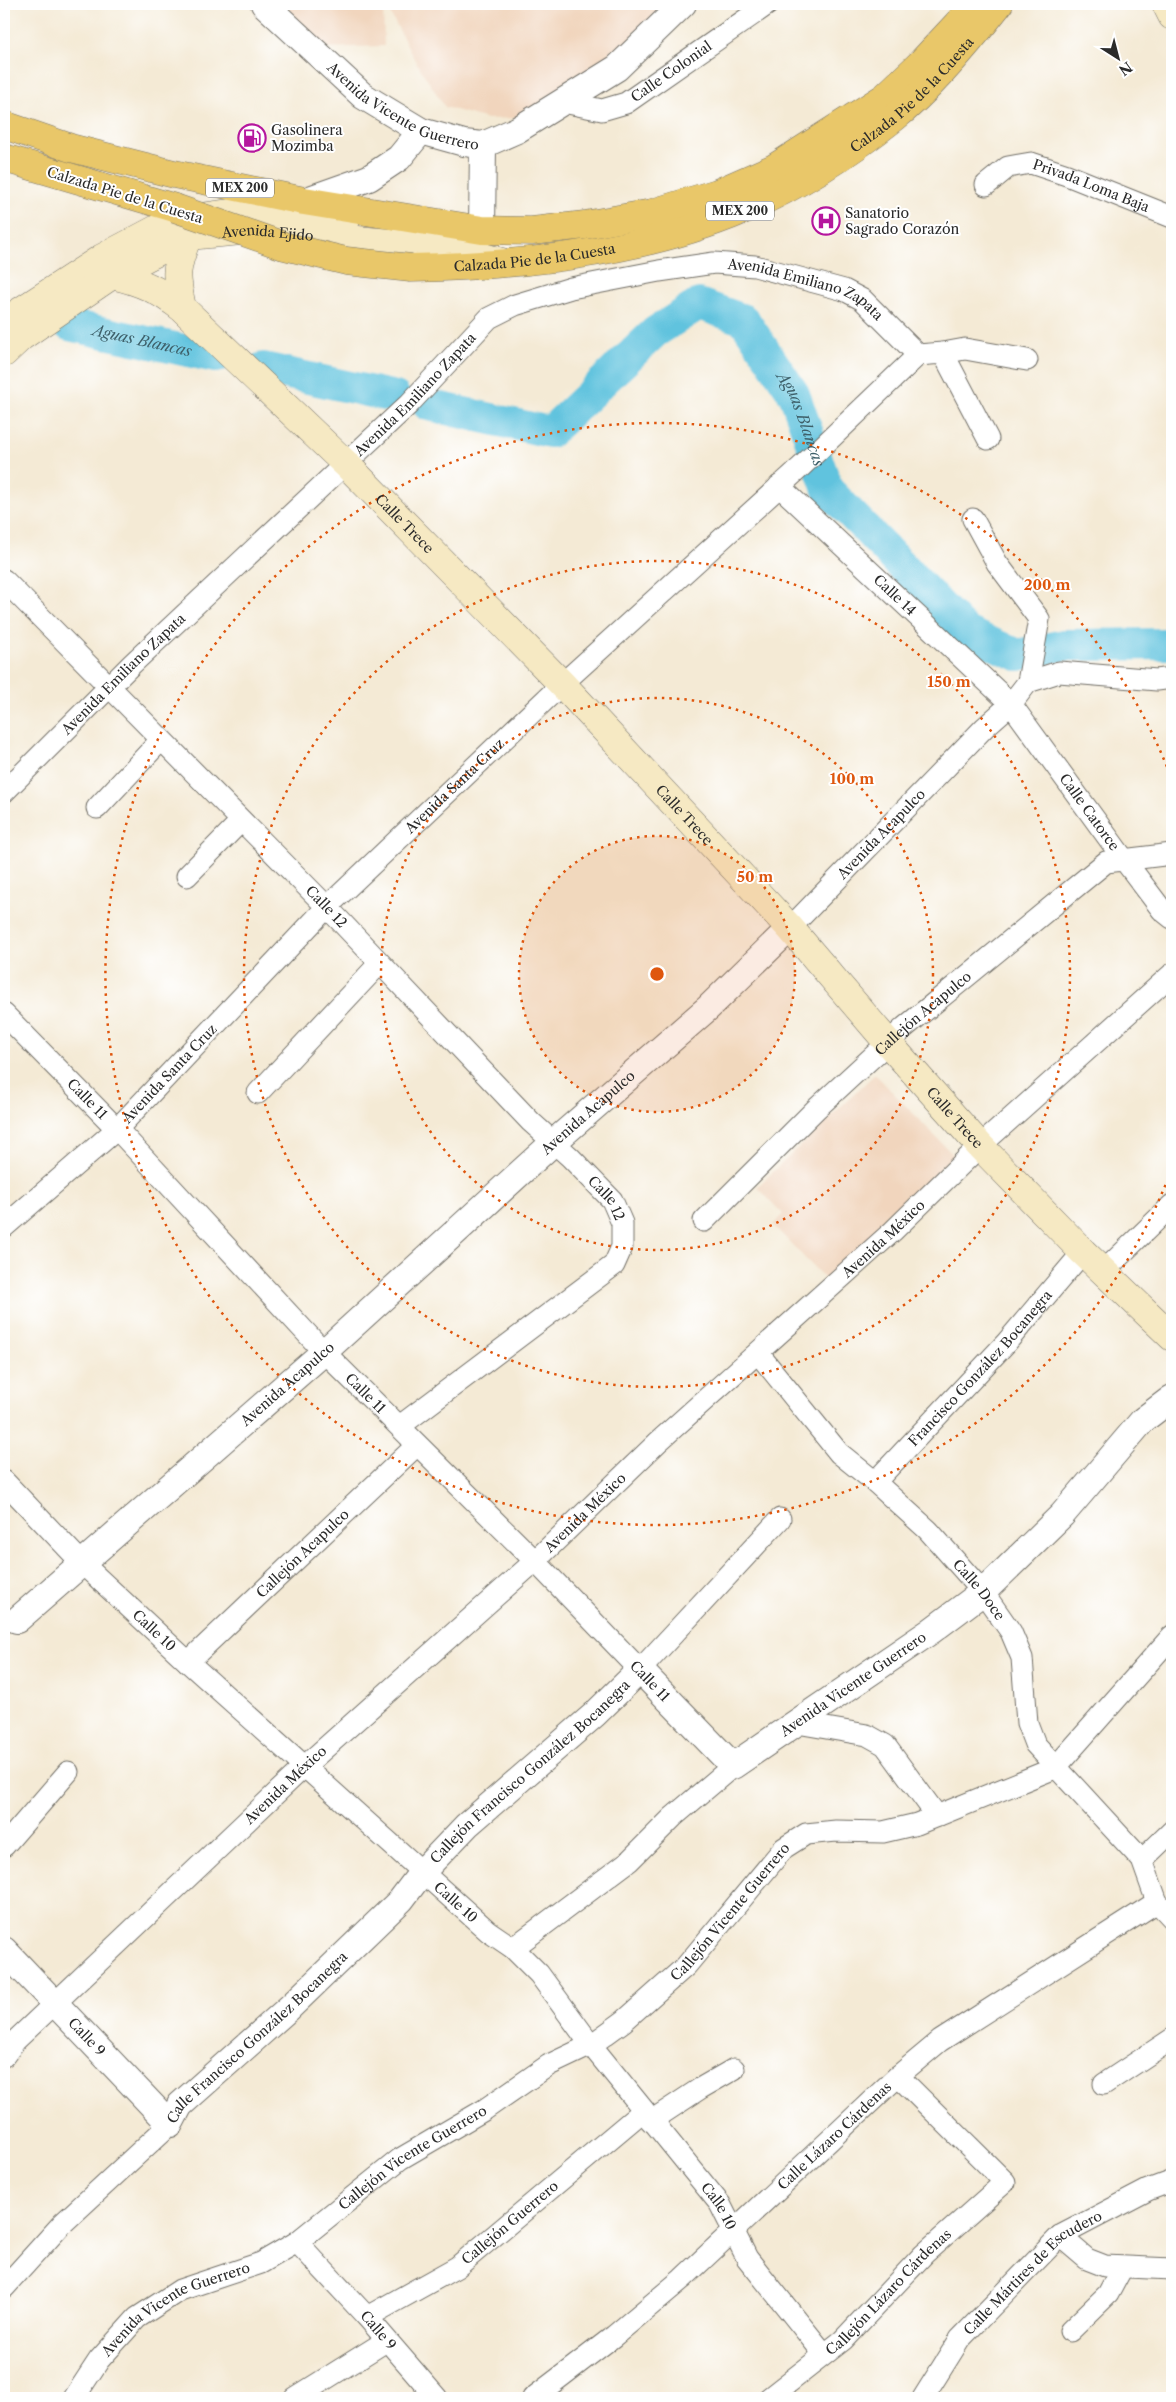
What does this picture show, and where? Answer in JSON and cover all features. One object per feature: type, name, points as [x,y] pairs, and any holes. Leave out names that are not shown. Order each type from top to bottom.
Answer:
[{"type":"main road","name":"Calzada Pie de la Cuesta","points":[[4,125],[70,148],[174,174],[304,201],[482,230],[532,231],[585,225],[652,213],[717,193],[774,168],[885,97],[920,64],[973,4]]},
{"type":"main road","name":"Calzada Pie de la Cuesta","points":[[4,158],[170,207],[284,246],[346,261],[411,268],[450,267],[594,252],[666,236],[732,215],[789,187],[851,149],[895,117],[931,81],[999,4]]},
{"type":"main road","points":[[1166,4],[1172,16]]},
{"type":"main road","points":[[170,207],[174,174]]},
{"type":"main road","name":"Avenida Ejido","points":[[8,331],[102,258],[172,221],[251,210],[452,234],[482,230]]},
{"type":"main road","name":"Avenida Ejido","points":[[8,331],[188,236],[252,230],[453,249],[503,262]]},
{"type":"main road","points":[[182,308],[177,283],[177,263],[188,236]]},
{"type":"main road","name":"Calle Trece","points":[[112,275],[137,280],[157,289],[182,308],[346,464],[562,684],[790,928],[889,1044],[980,1146],[1083,1252],[1172,1337]]},
{"type":"street","name":"Avenida Vicente Guerrero","points":[[264,4],[363,96],[421,131],[464,143],[483,145],[482,230]]},
{"type":"street","points":[[483,145],[517,130],[617,68],[683,4]]},
{"type":"street","name":"Calle Colonial","points":[[564,102],[602,110],[626,103],[768,4]]},
{"type":"street","points":[[304,201],[369,178],[399,158],[421,131]]},
{"type":"street","name":"Privada Loma Baja","points":[[986,185],[1008,167],[1031,163],[1067,175],[1172,217]]},
{"type":"street","name":"Avenida Emiliano Zapata","points":[[4,792],[109,687],[409,404],[489,318],[515,305],[571,288],[714,263],[755,266],[844,290],[863,300],[918,356]]},
{"type":"street","points":[[918,356],[965,348],[1027,360]]},
{"type":"street","points":[[943,353],[988,439]]},
{"type":"street","name":"Avenida Santa Cruz","points":[[4,1227],[117,1130],[327,907],[562,684],[802,466],[918,356]]},
{"type":"street","name":"Calle 14","points":[[779,486],[1011,704]]},
{"type":"street","points":[[973,519],[998,563],[1039,619],[1028,681],[1059,672],[1157,680],[1172,678]]},
{"type":"street","name":"Calle 12","points":[[4,580],[327,907],[379,964],[531,1122],[554,1142],[612,1200],[622,1223],[622,1247],[614,1265],[400,1426]]},
{"type":"street","name":"Avenida Acapulco","points":[[17,1620],[324,1352],[554,1142],[708,1008],[790,928],[985,727],[1011,704],[1028,681]]},
{"type":"street","name":"Calle Catorce","points":[[1011,704],[1125,861],[1162,910],[1172,918]]},
{"type":"street","points":[[97,808],[161,740]]},
{"type":"street","points":[[187,876],[241,821]]},
{"type":"street","name":"Callejón Acapulco","points":[[704,1221],[816,1109],[889,1044],[905,1027],[1106,862],[1172,854]]},
{"type":"street","points":[[258,1093],[379,964]]},
{"type":"street","name":"Avenida México","points":[[4,2056],[55,2004],[306,1765],[535,1561],[658,1442],[893,1231],[980,1146],[1172,974]]},
{"type":"street","name":"Calle 11","points":[[4,1014],[117,1130],[324,1352],[535,1561],[733,1766]]},
{"type":"street","points":[[1104,1271],[1172,1205]]},
{"type":"street","name":"Francisco González Bocanegra","points":[[875,1482],[1006,1343],[1083,1252]]},
{"type":"street","name":"Calle Doce","points":[[758,1353],[838,1453],[875,1482],[928,1530],[983,1592],[1011,1632],[1022,1658],[1027,1722],[1035,1744],[1055,1768],[1142,1860]]},
{"type":"street","name":"Avenida Vicente Guerrero","points":[[513,1948],[629,1861],[673,1817],[733,1766],[931,1631],[983,1592],[1062,1515],[1143,1420],[1172,1398]]},
{"type":"street","name":"Callejón Acapulco","points":[[188,1662],[417,1445]]},
{"type":"street","name":"Calle 10","points":[[4,1481],[82,1564],[188,1662],[306,1765],[488,1931],[513,1948],[539,1974],[647,2116],[720,2204],[747,2258],[824,2354]]},
{"type":"street","name":"Callejón Francisco González Bocanegra","points":[[423,1871],[467,1825],[594,1715],[640,1670],[780,1520]]},
{"type":"street","name":"Callejón Vicente Guerrero","points":[[297,2242],[400,2159],[484,2110],[549,2065],[592,2045],[624,2020],[686,1966],[784,1848],[806,1834],[836,1831],[884,1832],[917,1824],[1055,1768],[1172,1636]]},
{"type":"street","points":[[797,1723],[867,1735],[885,1746],[937,1816]]},
{"type":"street","points":[[4,1846],[68,1772]]},
{"type":"street","points":[[1172,1831],[1142,1860],[1157,1902],[1172,1918]]},
{"type":"street","name":"Calle Francisco González Bocanegra","points":[[4,2288],[62,2224],[170,2124],[180,2106],[289,2008],[401,1900],[423,1871]]},
{"type":"street","name":"Calle Lázaro Cárdenas","points":[[533,2398],[614,2336],[682,2280],[898,2076],[940,2041],[1157,1902]]},
{"type":"street","name":"Calle 9","points":[[4,1950],[170,2124]]},
{"type":"street","points":[[1104,2084],[1172,2039]]},
{"type":"street","name":"Callejón Guerrero","points":[[367,2317],[457,2267],[647,2116],[734,2069]]},
{"type":"street","name":"Callejón Lázaro Cárdenas","points":[[769,2398],[843,2340],[924,2254],[1005,2182],[898,2076]]},
{"type":"street","name":"Calle Mártires de Escudero","points":[[923,2398],[960,2339],[1060,2236],[1148,2190],[1172,2181]]},
{"type":"street","points":[[1060,2236],[1087,2259],[1105,2266],[1172,2269]]},
{"type":"street","name":"Avenida Vicente Guerrero","points":[[74,2398],[99,2360],[137,2318],[180,2290],[261,2263],[297,2242]]},
{"type":"street","name":"Calle 9","points":[[297,2242],[367,2317],[437,2398]]},
{"type":"street","points":[[1070,2331],[1108,2294],[1122,2268]]},
{"type":"street","points":[[296,2398],[386,2341]]},
{"type":"shaded area","points":[[282,4],[383,4],[384,46],[321,48]]},
{"type":"shaded area","points":[[389,4],[667,4],[620,50],[518,118],[487,119],[445,107],[416,62],[389,11]]},
{"type":"shaded area","points":[[875,1074],[959,1161],[831,1285],[773,1225],[783,1214],[757,1187]]},
{"type":"waterway","name":"Aguas Blancas","points":[[428,405],[550,432],[655,332],[699,304],[744,320],[794,394],[828,490],[966,632],[1018,655],[1064,645],[1172,644]]},
{"type":"waterway","name":"Aguas Blancas","points":[[69,325],[216,357]]},
{"type":"waterway","name":"Aguas Blancas","points":[[263,368],[395,397]]},
{"type":"place","name":"Gasolinera Mozimba","points":[[252,138]]},
{"type":"place","name":"Sanatorio Sagrado Corazón","points":[[826,221]]}]
